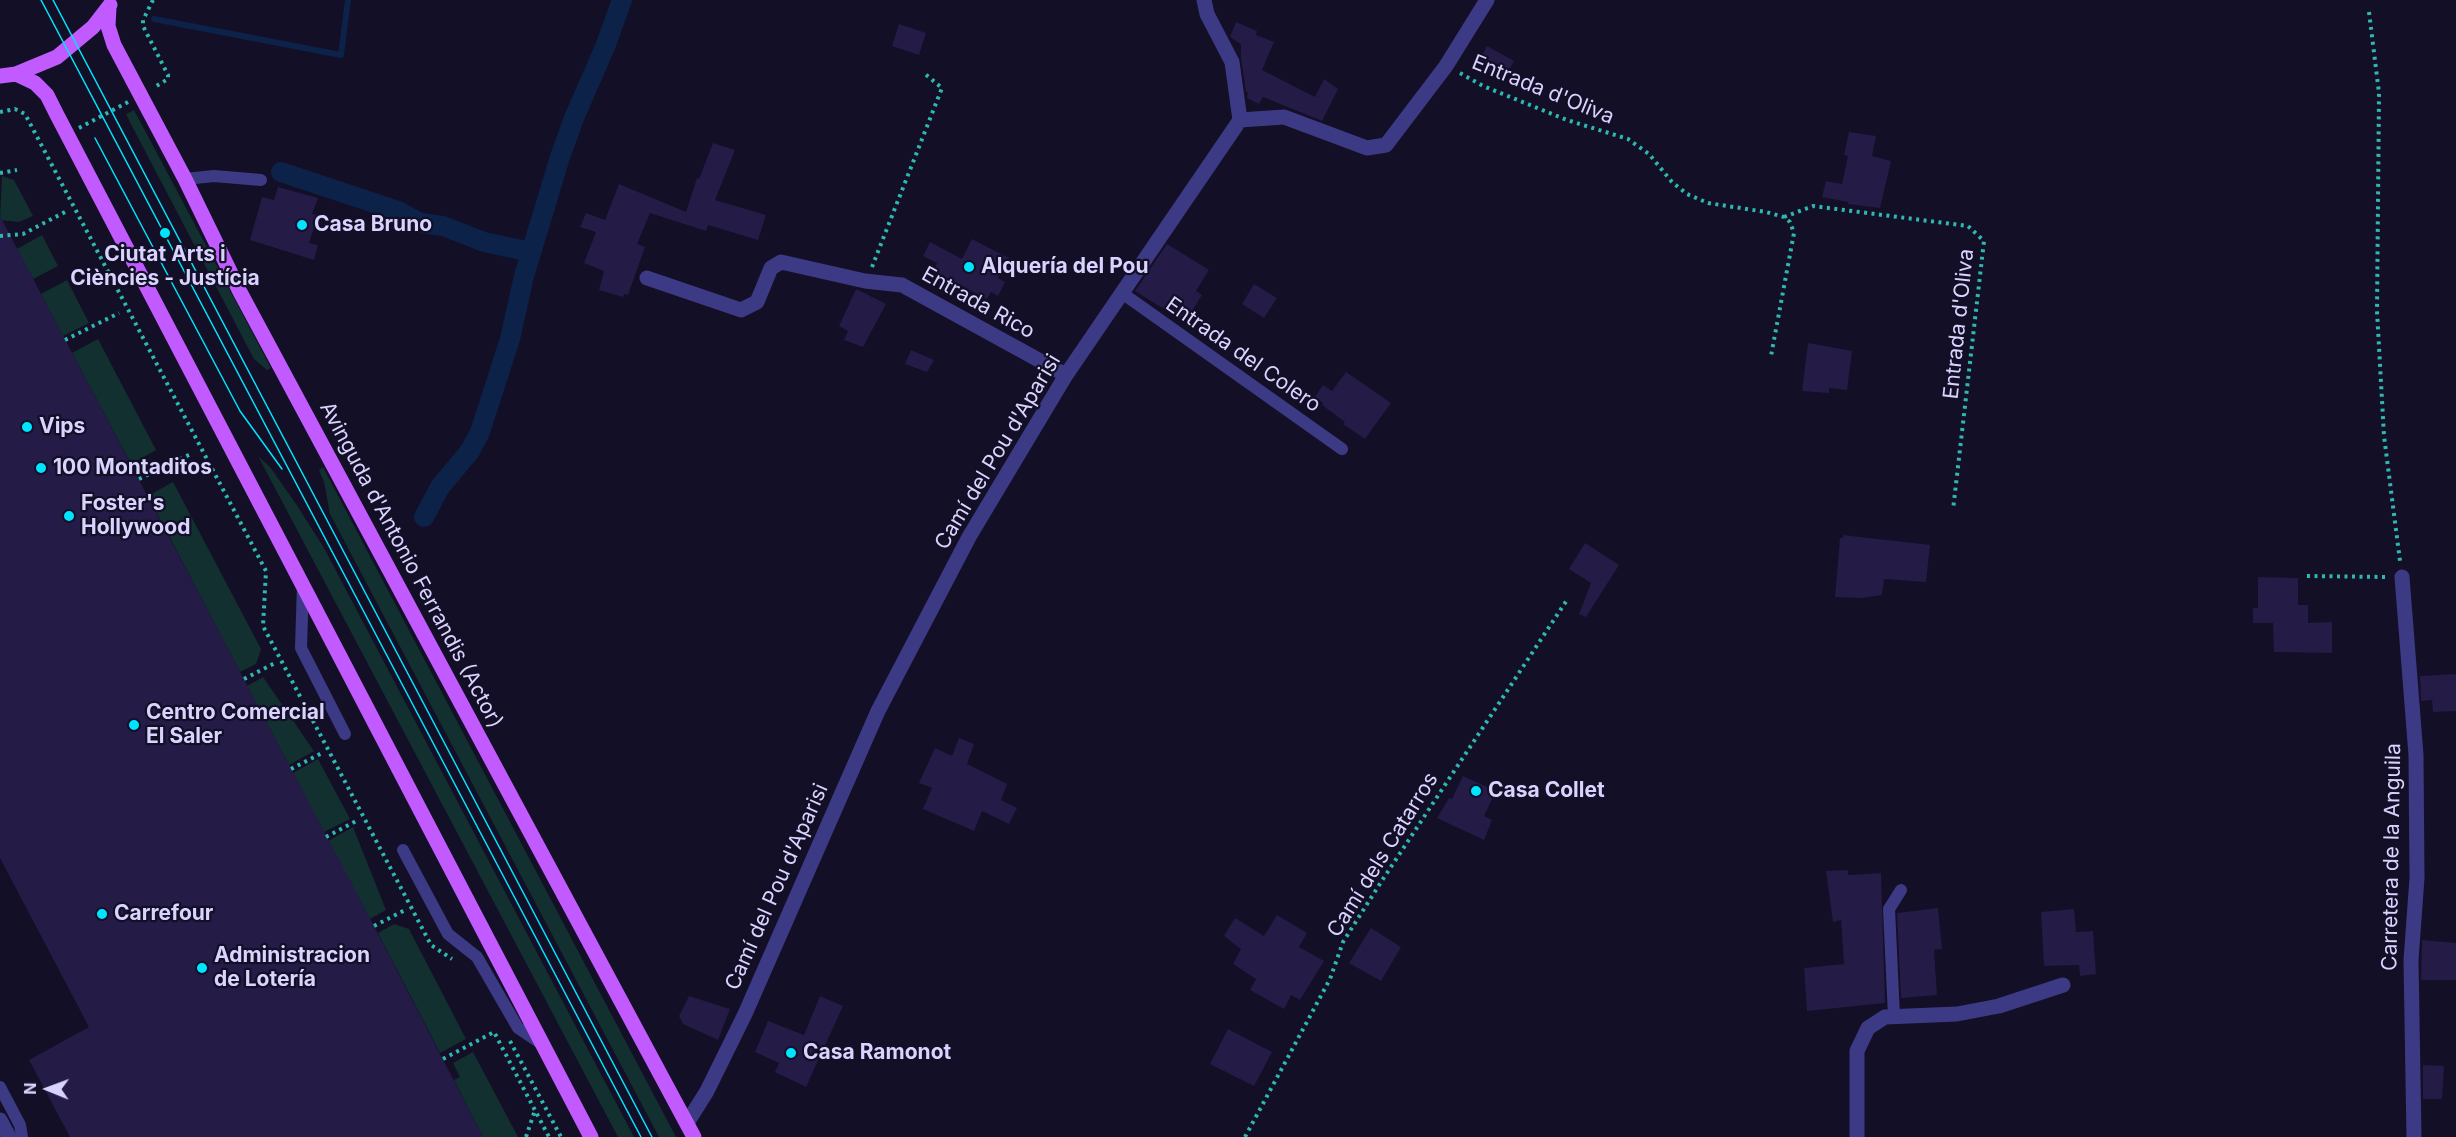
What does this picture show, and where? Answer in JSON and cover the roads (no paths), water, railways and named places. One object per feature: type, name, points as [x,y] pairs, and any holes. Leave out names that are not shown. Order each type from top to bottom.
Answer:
[{"type":"main road","points":[[0,76],[16,74],[57,57],[93,27],[111,4]]},
{"type":"main road","name":"Avinguda d'Antonio Ferrandis (Actor)","points":[[111,4],[108,26],[114,45],[185,179],[240,292],[694,1137]]},
{"type":"main road","points":[[16,74],[34,83],[47,95],[591,1137]]},
{"type":"street","points":[[1204,0],[1207,14],[1232,62],[1240,120],[1284,117],[1367,148],[1386,145],[1446,66],[1487,0]]},
{"type":"street","name":"Camí del Pou d'Aparisi","points":[[687,1123],[707,1091],[745,1014],[878,711],[969,537],[1066,375],[1240,120]]},
{"type":"street","name":"Entrada Rico","points":[[647,278],[741,310],[757,302],[771,268],[781,262],[876,282],[902,285],[1066,375]]},
{"type":"street","name":"Carretera de la Anguila","points":[[2402,578],[2416,755],[2417,878],[2411,960],[2414,1137]]},
{"type":"street","points":[[1857,1137],[1857,1051],[1869,1028],[1885,1017],[1957,1014],[1999,1006],[2063,985]]},
{"type":"street","points":[[0,1119],[9,1137]]},
{"type":"lane","points":[[185,179],[214,176],[261,180]]},
{"type":"lane","name":"Entrada del Colero","points":[[1122,293],[1342,449]]},
{"type":"lane","points":[[303,583],[301,648],[345,734]]},
{"type":"lane","points":[[403,850],[448,934],[477,957],[518,1028],[542,1044]]},
{"type":"lane","points":[[1894,1016],[1889,909],[1900,890]]},
{"type":"lane","points":[[0,1087],[20,1125],[22,1137]]},
{"type":"waterway","points":[[154,19],[341,55],[348,0]]},
{"type":"waterway","points":[[424,517],[440,487],[470,451],[480,432],[510,339],[524,276],[560,157],[622,0]]},
{"type":"waterway","points":[[281,172],[398,211],[421,223],[443,226],[484,242],[531,252]]},
{"type":"tram line","points":[[41,0],[641,1137]]},
{"type":"tram line","points":[[53,0],[652,1137]]},
{"type":"tram line","points":[[95,138],[240,411],[282,469]]},
{"type":"place","name":"Casa Bruno","points":[[302,225]]},
{"type":"place","name":"Ciutat Arts i Ciències - Justícia","points":[[165,233]]},
{"type":"place","name":"Alquería del Pou","points":[[969,267]]},
{"type":"place","name":"Vips","points":[[27,427]]},
{"type":"place","name":"100 Montaditos","points":[[41,468]]},
{"type":"place","name":"Foster's Hollywood","points":[[69,516]]},
{"type":"place","name":"Centro Comercial El Saler","points":[[134,725]]},
{"type":"place","name":"Casa Collet","points":[[1476,791]]},
{"type":"place","name":"Carrefour","points":[[102,914]]},
{"type":"place","name":"Administracion de Lotería","points":[[202,968]]},
{"type":"place","name":"Casa Ramonot","points":[[791,1053]]}]
